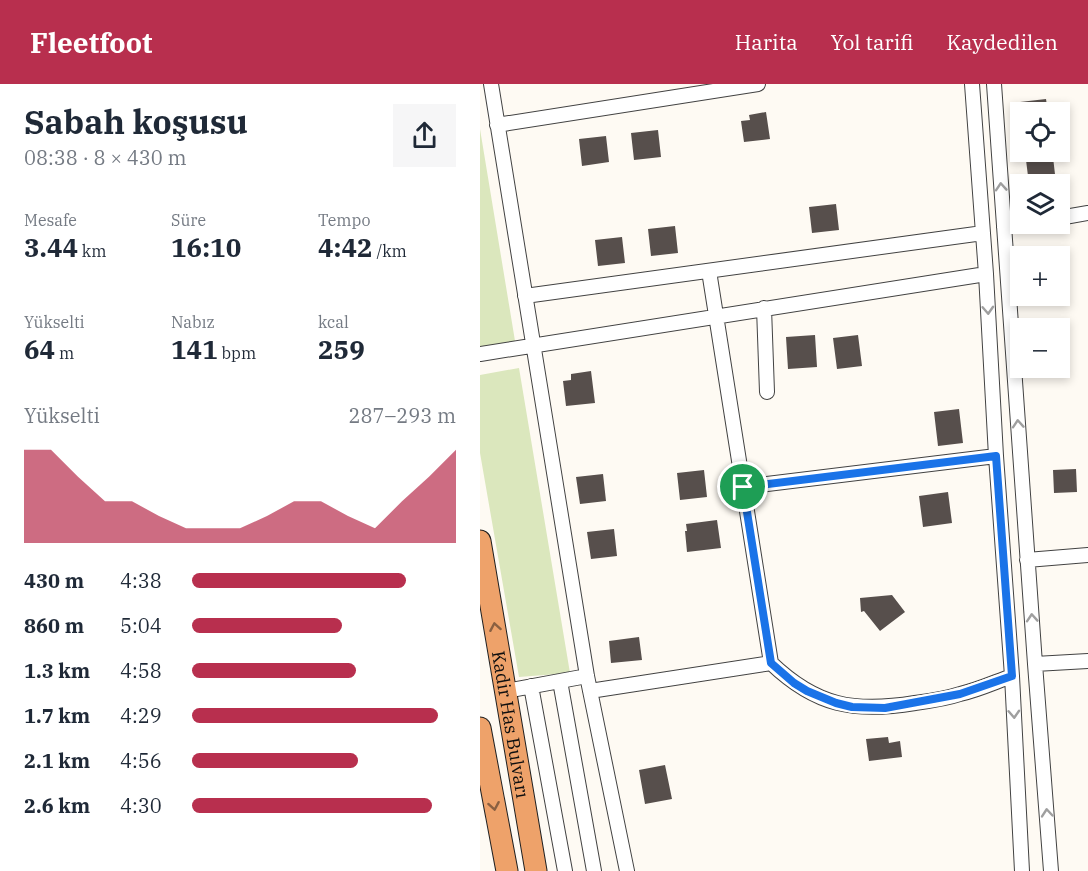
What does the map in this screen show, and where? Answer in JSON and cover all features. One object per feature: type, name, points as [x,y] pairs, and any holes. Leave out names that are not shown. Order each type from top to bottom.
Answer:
[{"type":"highway","name":"Kadir Has Bulvarı","points":[[480,541],[536,871]]},
{"type":"highway","name":"Kadir Has Bulvarı","points":[[480,728],[507,871]]},
{"type":"street","points":[[491,84],[587,676],[627,871]]},
{"type":"street","points":[[497,125],[673,91],[758,84]]},
{"type":"street","points":[[972,84],[1012,676],[1022,871]]},
{"type":"street","points":[[994,84],[1051,871]]},
{"type":"street","points":[[1070,216],[1088,213]]},
{"type":"street","points":[[1004,227],[1010,226]]},
{"type":"street","points":[[525,296],[983,233]]},
{"type":"street","points":[[709,271],[771,663],[794,683],[821,698],[844,705],[868,708],[885,708],[945,698],[1012,676]]},
{"type":"street","points":[[480,354],[986,274]]},
{"type":"street","points":[[764,308],[767,392]]},
{"type":"street","points":[[743,487],[996,456]]},
{"type":"street","points":[[1028,560],[1088,555]]},
{"type":"street","points":[[1035,664],[1088,661]]},
{"type":"street","points":[[590,691],[771,663]]},
{"type":"street","points":[[506,691],[587,676]]},
{"type":"street","points":[[560,681],[594,871]]},
{"type":"street","points":[[531,686],[565,871]]},
{"type":"green space","points":[[480,129],[515,341],[480,347]]},
{"type":"green space","points":[[519,368],[570,673],[519,677],[480,453],[480,375]]},
{"type":"building","points":[[1046,99],[1046,102],[1020,102]]},
{"type":"building","points":[[766,112],[770,139],[744,142],[741,121],[750,120],[749,115]]},
{"type":"building","points":[[658,130],[661,157],[634,160],[631,133]]},
{"type":"building","points":[[606,136],[609,162],[582,166],[579,139]]},
{"type":"building","points":[[1026,162],[1054,162],[1055,174],[1028,174]]},
{"type":"building","points":[[836,204],[839,230],[812,233],[809,207]]},
{"type":"building","points":[[675,226],[678,253],[651,256],[648,229]]},
{"type":"building","points":[[622,237],[625,263],[598,266],[595,240]]},
{"type":"building","points":[[815,335],[817,367],[788,369],[786,337]]},
{"type":"building","points":[[858,335],[862,366],[837,369],[833,338]]},
{"type":"building","points":[[591,371],[595,403],[566,406],[563,381],[571,380],[571,374]]},
{"type":"building","points":[[959,409],[963,443],[938,446],[934,412]]},
{"type":"building","points":[[1076,469],[1077,492],[1054,493],[1053,470]]},
{"type":"building","points":[[704,470],[707,497],[680,500],[677,473]]},
{"type":"building","points":[[603,474],[606,501],[580,504],[576,477]]},
{"type":"building","points":[[948,492],[952,523],[923,527],[919,496]]},
{"type":"building","points":[[717,520],[721,548],[687,552],[686,524]]},
{"type":"building","points":[[614,529],[617,556],[591,559],[587,532]]},
{"type":"building","points":[[892,595],[905,612],[880,631],[864,611],[861,612],[860,598]]},
{"type":"building","points":[[639,637],[642,660],[611,663],[609,641]]},
{"type":"building","points":[[888,737],[889,743],[900,741],[902,757],[869,761],[866,739]]},
{"type":"building","points":[[665,765],[672,799],[645,804],[639,770]]},
{"type":"route","points":[[996,456],[1012,676],[960,694],[885,708],[852,707],[836,703],[821,698],[794,683],[771,663],[743,487],[996,456]]}]
